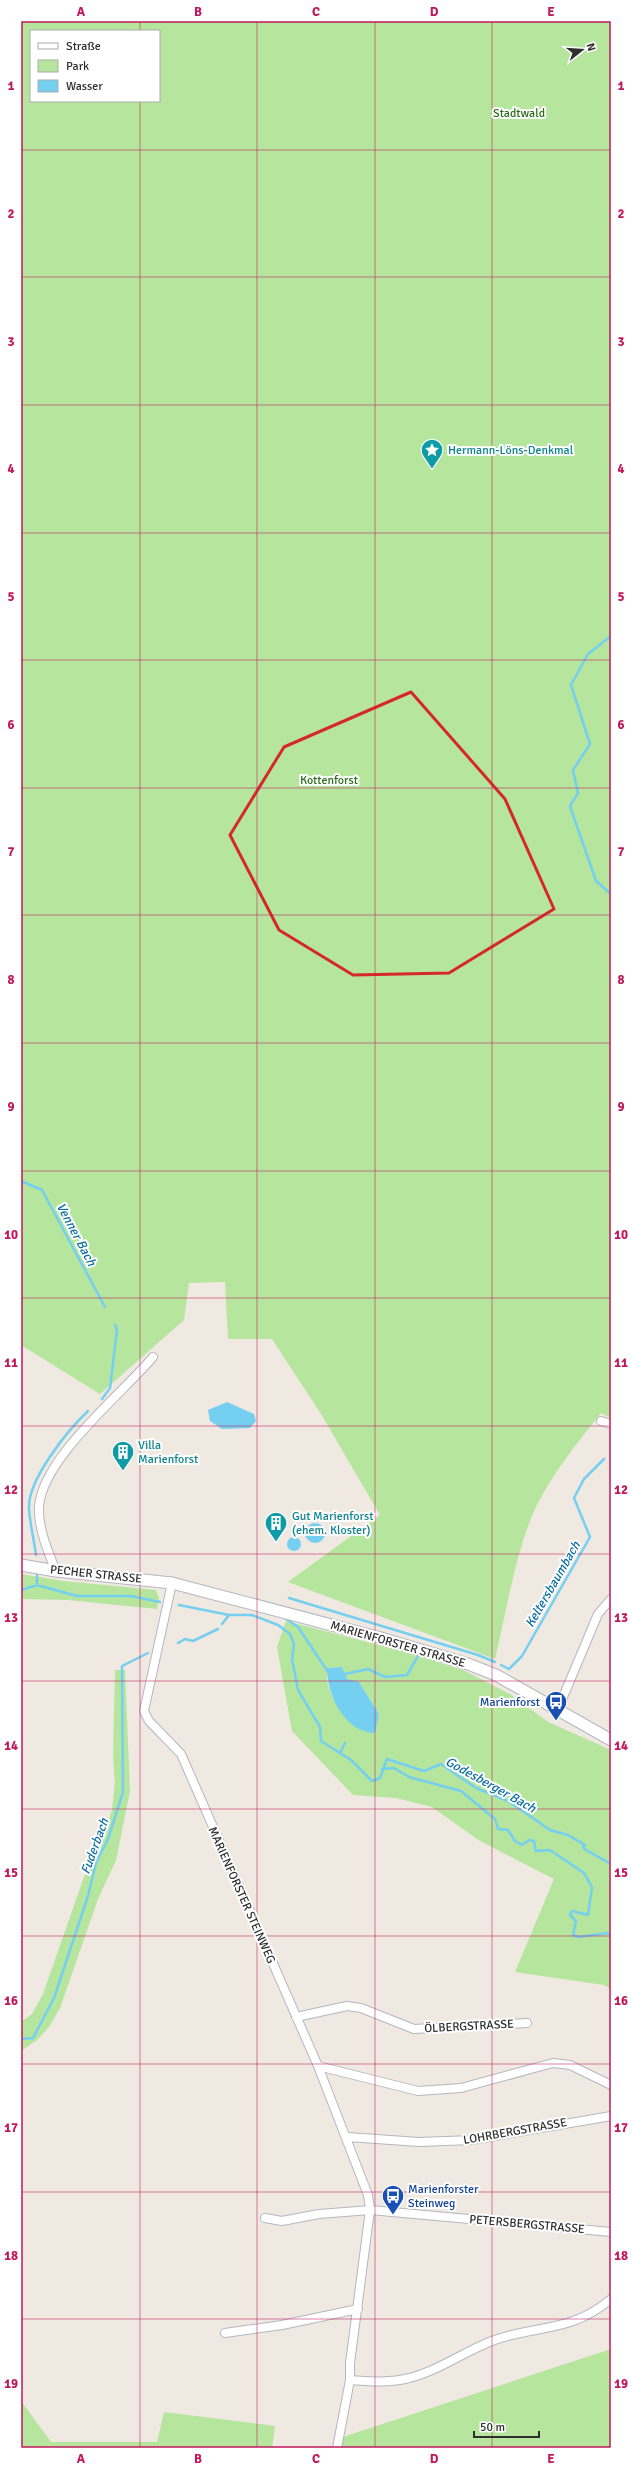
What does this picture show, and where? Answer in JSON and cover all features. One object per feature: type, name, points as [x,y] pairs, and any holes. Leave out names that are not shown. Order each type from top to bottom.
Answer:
[{"type":"main road","name":"PECHER STRASSE","points":[[21,1565],[56,1571],[172,1583]]},
{"type":"main road","name":"MARIENFORSTER STRASSE","points":[[172,1583],[374,1636],[468,1664],[503,1679],[611,1740]]},
{"type":"street","points":[[56,1571],[41,1529],[39,1507],[44,1487],[57,1465],[89,1423],[154,1357]]},
{"type":"street","points":[[601,1421],[611,1424]]},
{"type":"street","name":"MARIENFORSTER STEINWEG","points":[[172,1583],[144,1710],[148,1721],[181,1754],[318,2066],[348,2137],[368,2195],[370,2210],[350,2363],[350,2380],[337,2448]]},
{"type":"street","points":[[558,1709],[598,1614],[611,1599]]},
{"type":"street","name":"ÖLBERGSTRASSE","points":[[296,2017],[348,2006],[361,2008],[414,2029],[528,2023]]},
{"type":"street","points":[[318,2066],[418,2091],[433,2092],[461,2088],[540,2064],[562,2063],[611,2085]]},
{"type":"street","name":"LOHRBERGSTRASSE","points":[[348,2137],[419,2142],[472,2140],[611,2116]]},
{"type":"street","points":[[265,2218],[282,2221],[319,2214],[370,2210]]},
{"type":"street","name":"PETERSBERGSTRASSE","points":[[370,2210],[611,2232]]},
{"type":"street","points":[[350,2380],[375,2382],[418,2376],[468,2350],[494,2340],[574,2322],[594,2313],[611,2299]]},
{"type":"street","points":[[225,2333],[282,2325],[358,2309]]},
{"type":"highlighted area","points":[[411,692],[505,799],[554,909],[449,973],[353,975],[279,930],[230,835],[284,747]]},
{"type":"green space","name":"Kottenforst","points":[[21,21],[611,21],[611,1418],[601,1413],[557,1471],[535,1509],[522,1543],[495,1659],[288,1582],[380,1515],[321,1414],[272,1339],[228,1339],[225,1282],[189,1283],[184,1320],[100,1394],[21,1345]]},
{"type":"green space","points":[[21,1574],[63,1581],[156,1590],[159,1598],[157,1609],[68,1600],[21,1599]]},
{"type":"green space","points":[[286,1621],[406,1652],[463,1670],[510,1694],[548,1722],[611,1750],[611,1989],[604,1985],[515,1972],[554,1879],[480,1841],[432,1807],[396,1798],[353,1795],[292,1731],[277,1647]],"holes":[[[342,1667],[347,1680],[359,1682],[379,1714],[333,1699],[327,1682],[327,1668]]]},
{"type":"green space","points":[[115,1670],[125,1670],[130,1791],[116,1860],[98,1899],[60,2008],[49,2027],[37,2040],[21,2051],[21,2022],[32,2014],[43,1994],[84,1877],[104,1834],[112,1810],[115,1782],[113,1757]]},
{"type":"green space","points":[[611,2349],[611,2448],[341,2448],[343,2437]]},
{"type":"green space","points":[[21,2401],[51,2442],[157,2442],[164,2412],[275,2426],[272,2448],[21,2448]]},
{"type":"water","points":[[227,1402],[254,1414],[256,1421],[250,1428],[222,1429],[210,1421],[208,1410]]},
{"type":"water","points":[[315,1523],[322,1526],[325,1533],[322,1540],[315,1543],[308,1540],[305,1533],[308,1526]]},
{"type":"water","points":[[294,1537],[299,1539],[301,1544],[299,1549],[294,1551],[289,1549],[287,1544],[289,1539]]},
{"type":"water","points":[[342,1667],[347,1679],[359,1682],[379,1714],[375,1733],[364,1731],[354,1726],[339,1710],[334,1700],[330,1689],[327,1668]]},
{"type":"waterway","name":"Keltersbaumbach","points":[[611,636],[588,654],[571,685],[590,744],[573,770],[578,793],[570,806],[596,881],[611,894]]},
{"type":"waterway","name":"Venner Bach","points":[[21,1181],[42,1190],[105,1307]]},
{"type":"waterway","name":"Venner Bach","points":[[102,1399],[110,1388],[117,1330],[115,1325]]},
{"type":"waterway","name":"Venner Bach","points":[[36,1555],[30,1520],[30,1497],[35,1484],[50,1456],[70,1430],[88,1411]]},
{"type":"waterway","name":"Keltersbaumbach","points":[[501,1665],[509,1669],[522,1656],[590,1537],[574,1498],[584,1479],[604,1459]]},
{"type":"waterway","name":"Venner Bach","points":[[37,1575],[37,1585]]},
{"type":"waterway","name":"Godesberger Bach","points":[[21,1590],[37,1585],[77,1596],[131,1596],[160,1602]]},
{"type":"waterway","name":"Keltersbaumbach","points":[[289,1598],[478,1655],[495,1662]]},
{"type":"waterway","name":"Godesberger Bach","points":[[179,1605],[229,1615],[252,1615],[278,1625],[290,1634],[294,1644],[292,1659],[298,1690],[320,1727],[321,1741],[351,1760],[372,1781],[380,1778],[387,1759],[424,1771],[441,1764],[476,1788],[508,1801],[550,1830],[568,1835],[585,1845],[583,1847],[586,1850],[611,1864]]},
{"type":"waterway","name":"Fuderbach","points":[[222,1624],[229,1615]]},
{"type":"waterway","name":"Keltersbaumbach","points":[[285,1618],[298,1627],[328,1672]]},
{"type":"waterway","name":"Fuderbach","points":[[178,1643],[185,1639],[193,1641],[218,1629]]},
{"type":"waterway","name":"Fuderbach","points":[[21,2039],[33,2038],[54,1998],[88,1896],[96,1863],[108,1839],[123,1792],[122,1666],[148,1653]]},
{"type":"waterway","points":[[345,1674],[368,1669],[385,1677],[407,1675],[418,1656]]},
{"type":"waterway","name":"Keltersbaumbach","points":[[340,1753],[345,1743]]},
{"type":"waterway","points":[[382,1769],[394,1768],[409,1777],[461,1791],[495,1819],[498,1829],[508,1830],[515,1841],[522,1845],[529,1840],[534,1841],[536,1851],[550,1850],[584,1873],[592,1887],[588,1915],[572,1911],[570,1915],[576,1921],[573,1935],[578,1937],[608,1933],[611,1935]]},
{"type":"place","name":"Hermann-Löns-Denkmal","points":[[432,470]]},
{"type":"place","name":"Villa Marienforst","points":[[123,1472]]},
{"type":"place","name":"Gut Marienforst (ehem. Kloster)","points":[[276,1542]]},
{"type":"place","name":"Marienforst","points":[[556,1722]]},
{"type":"place","name":"Marienforster Steinweg","points":[[393,2216]]},
{"type":"park label","name":"Stadtwald","points":[[519,113]]}]
